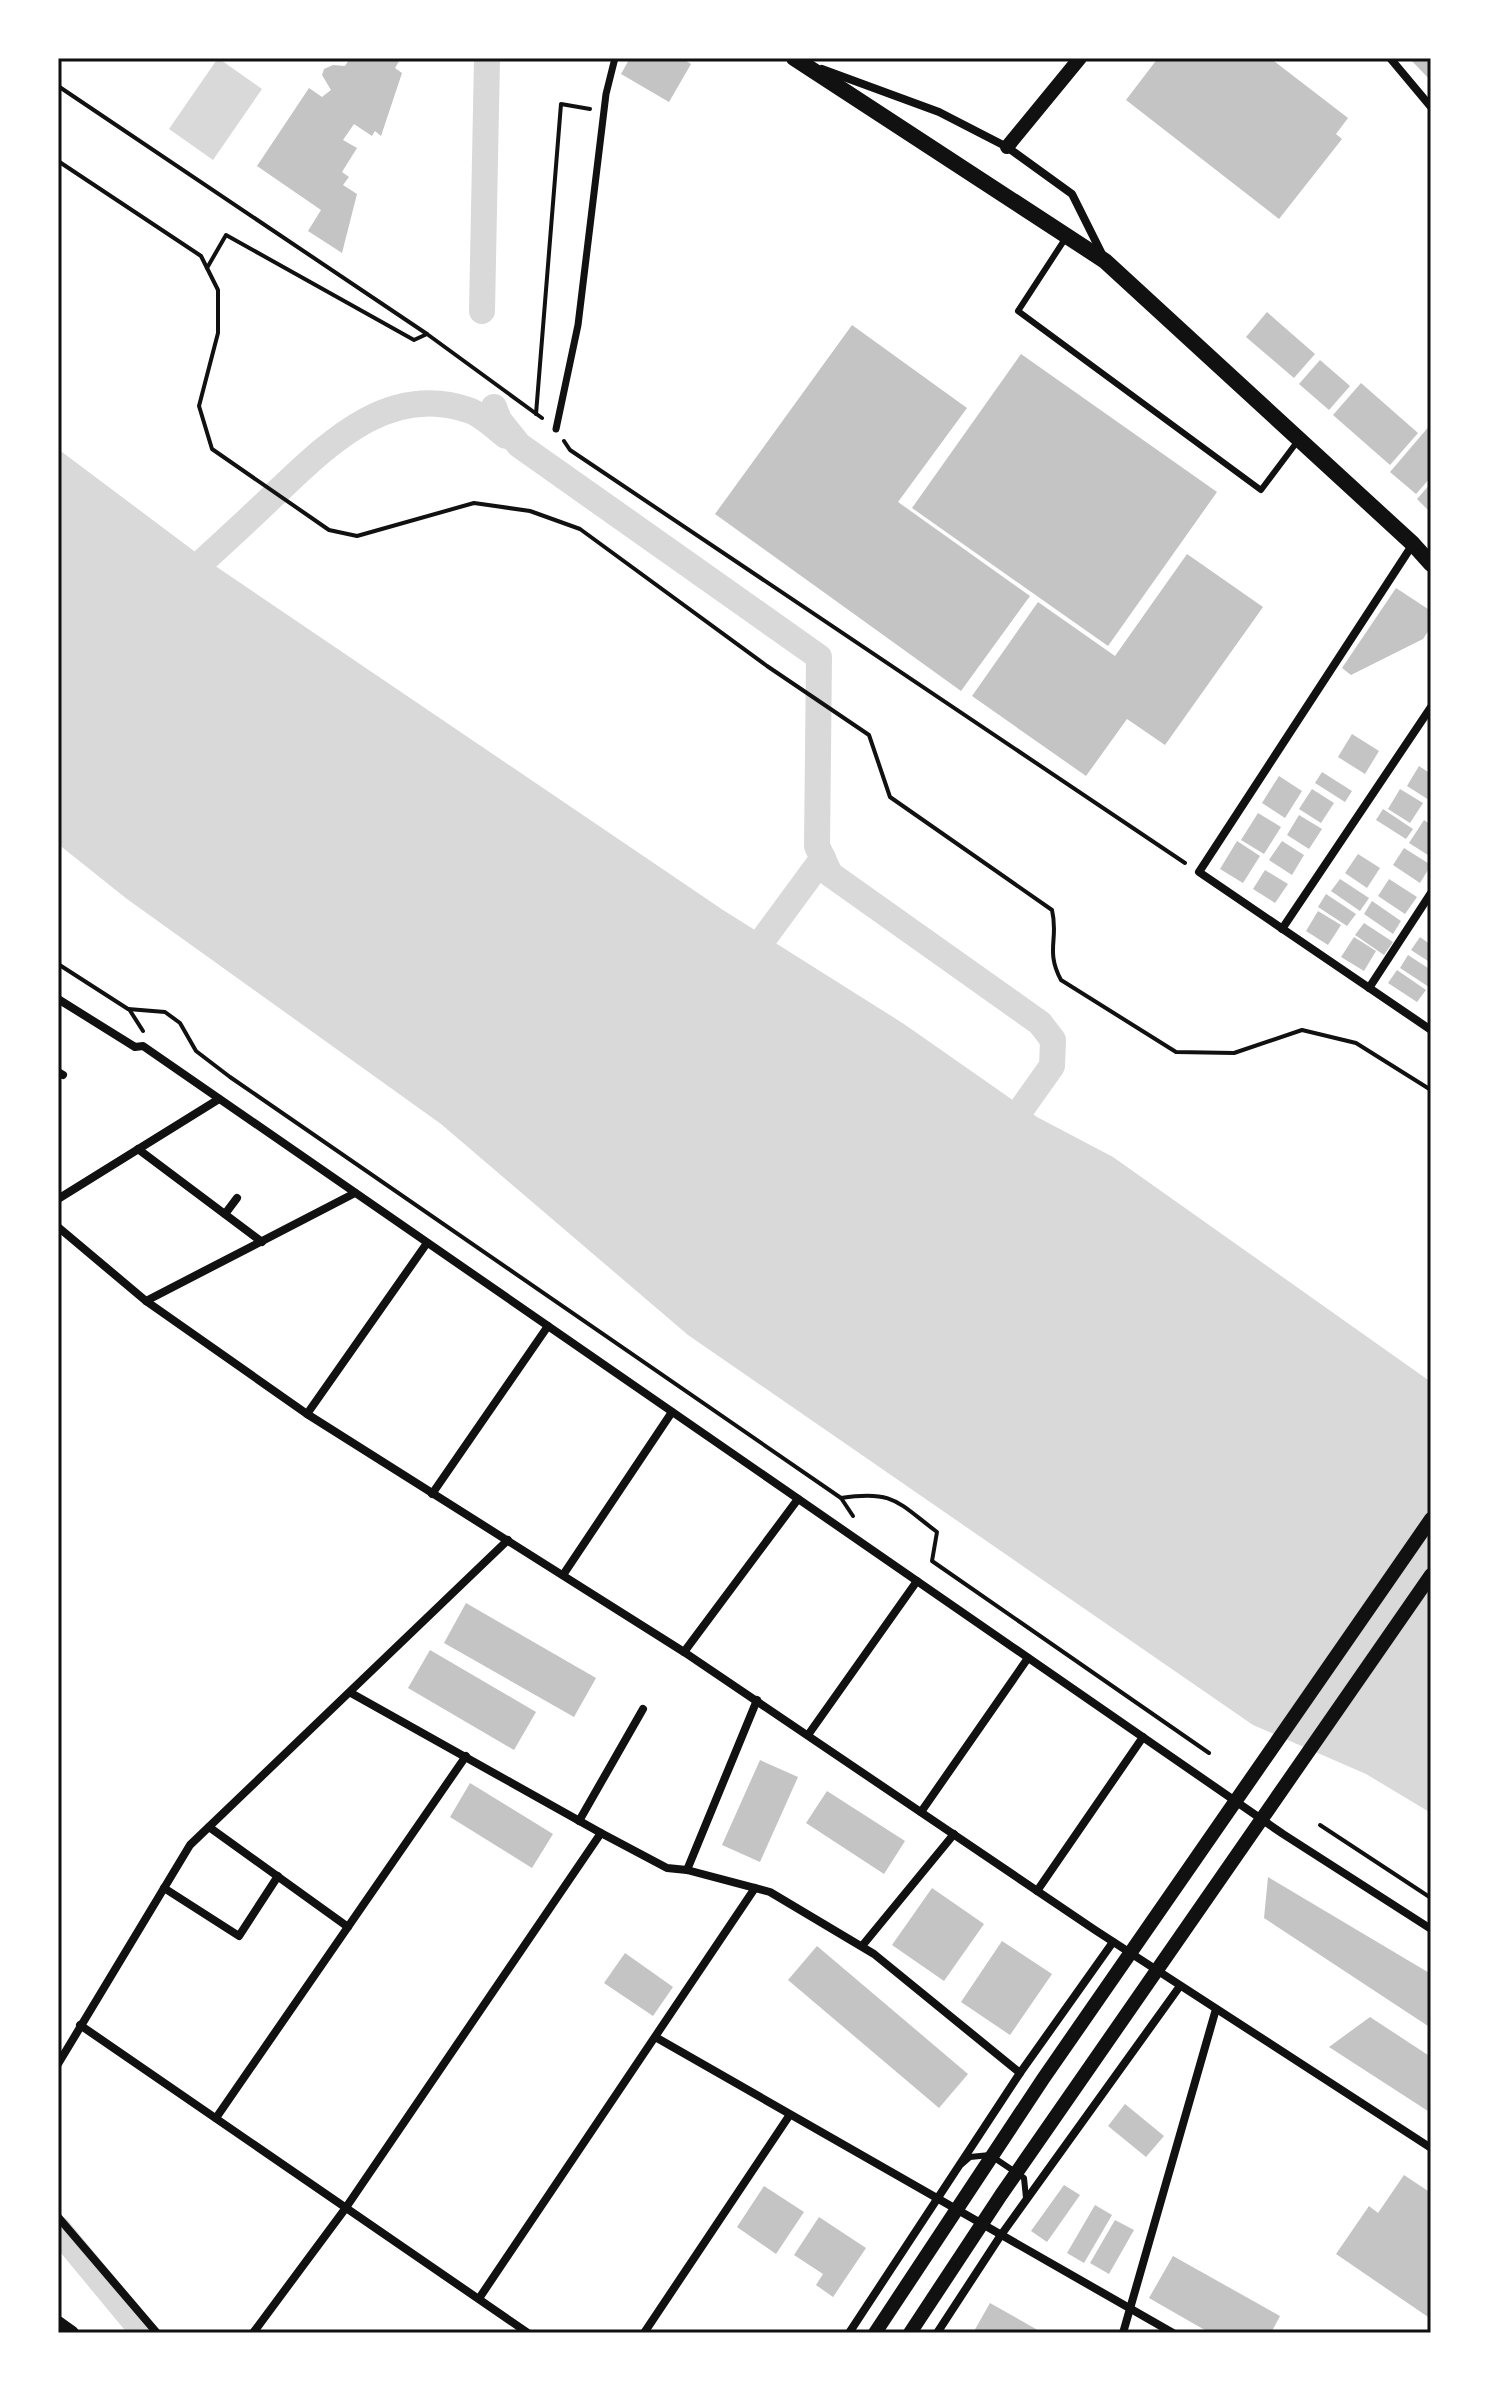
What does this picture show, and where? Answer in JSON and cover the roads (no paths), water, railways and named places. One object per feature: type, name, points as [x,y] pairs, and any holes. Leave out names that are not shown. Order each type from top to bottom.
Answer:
[{"type":"main road","points":[[794,58],[1105,261],[1431,564]]},
{"type":"street","points":[[556,429],[578,325],[604,111],[615,58]]},
{"type":"street","points":[[794,58],[939,112],[1007,147],[1072,194],[1105,261]]},
{"type":"street","points":[[1007,147],[1080,58]]},
{"type":"street","points":[[1390,58],[1431,107]]},
{"type":"street","points":[[1413,544],[1199,872],[1431,1030]]},
{"type":"street","points":[[1282,929],[1431,707]]},
{"type":"street","points":[[1369,988],[1431,893]]},
{"type":"street","points":[[58,999],[135,1047],[143,1046],[1283,1834],[1431,1929]]},
{"type":"street","points":[[58,1199],[219,1099]]},
{"type":"street","points":[[138,1149],[262,1242]]},
{"type":"street","points":[[146,1301],[355,1193]]},
{"type":"street","points":[[225,1214],[237,1198]]},
{"type":"street","points":[[58,1227],[146,1301],[307,1414],[684,1652],[1113,1942],[1431,2148]]},
{"type":"street","points":[[307,1414],[427,1243]]},
{"type":"street","points":[[432,1494],[548,1326]]},
{"type":"street","points":[[563,1575],[672,1412]]},
{"type":"street","points":[[684,1652],[798,1499]]},
{"type":"street","points":[[875,2333],[1043,2079],[1431,1519]]},
{"type":"street","points":[[58,2064],[190,1845],[508,1540]]},
{"type":"street","points":[[910,2333],[1431,1575]]},
{"type":"street","points":[[808,1735],[917,1581]]},
{"type":"street","points":[[921,1812],[1028,1658]]},
{"type":"street","points":[[351,1693],[667,1868],[687,1870],[770,1892],[862,1946],[1020,2073]]},
{"type":"street","points":[[687,1870],[757,1700]]},
{"type":"street","points":[[579,1821],[643,1709]]},
{"type":"street","points":[[1037,1891],[1143,1737]]},
{"type":"street","points":[[216,2118],[466,1756]]},
{"type":"street","points":[[209,1827],[348,1927]]},
{"type":"street","points":[[253,2333],[345,2209],[601,1833]]},
{"type":"street","points":[[862,1946],[954,1834]]},
{"type":"street","points":[[164,1888],[239,1936],[278,1876]]},
{"type":"street","points":[[480,2297],[755,1888]]},
{"type":"street","points":[[849,2333],[1020,2073],[1113,1942]]},
{"type":"street","points":[[937,2333],[1026,2199],[1180,1986]]},
{"type":"street","points":[[1123,2333],[1216,2009]]},
{"type":"street","points":[[80,2025],[345,2209],[480,2297],[528,2333]]},
{"type":"street","points":[[657,2038],[1173,2333]]},
{"type":"street","points":[[644,2333],[789,2116]]},
{"type":"street","points":[[58,2217],[157,2333]]},
{"type":"street","points":[[58,2323],[72,2333]]},
{"type":"lane","points":[[1066,236],[1018,311],[1261,490],[1300,439]]},
{"type":"lane","points":[[956,2169],[970,2157],[990,2155],[1024,2178],[1026,2199]]},
{"type":"waterway","points":[[482,311],[487,58]]},
{"type":"waterway","points":[[179,583],[316,456],[338,438],[387,411],[413,404],[441,404],[476,413],[506,436]]},
{"type":"waterway","points":[[494,407],[499,420],[519,445],[819,657],[817,846],[830,874],[1040,1023],[1053,1040],[1052,1066],[1003,1135]]},
{"type":"waterway","points":[[748,960],[823,858]]},
{"type":"waterway","points":[[58,2229],[144,2333]]}]
